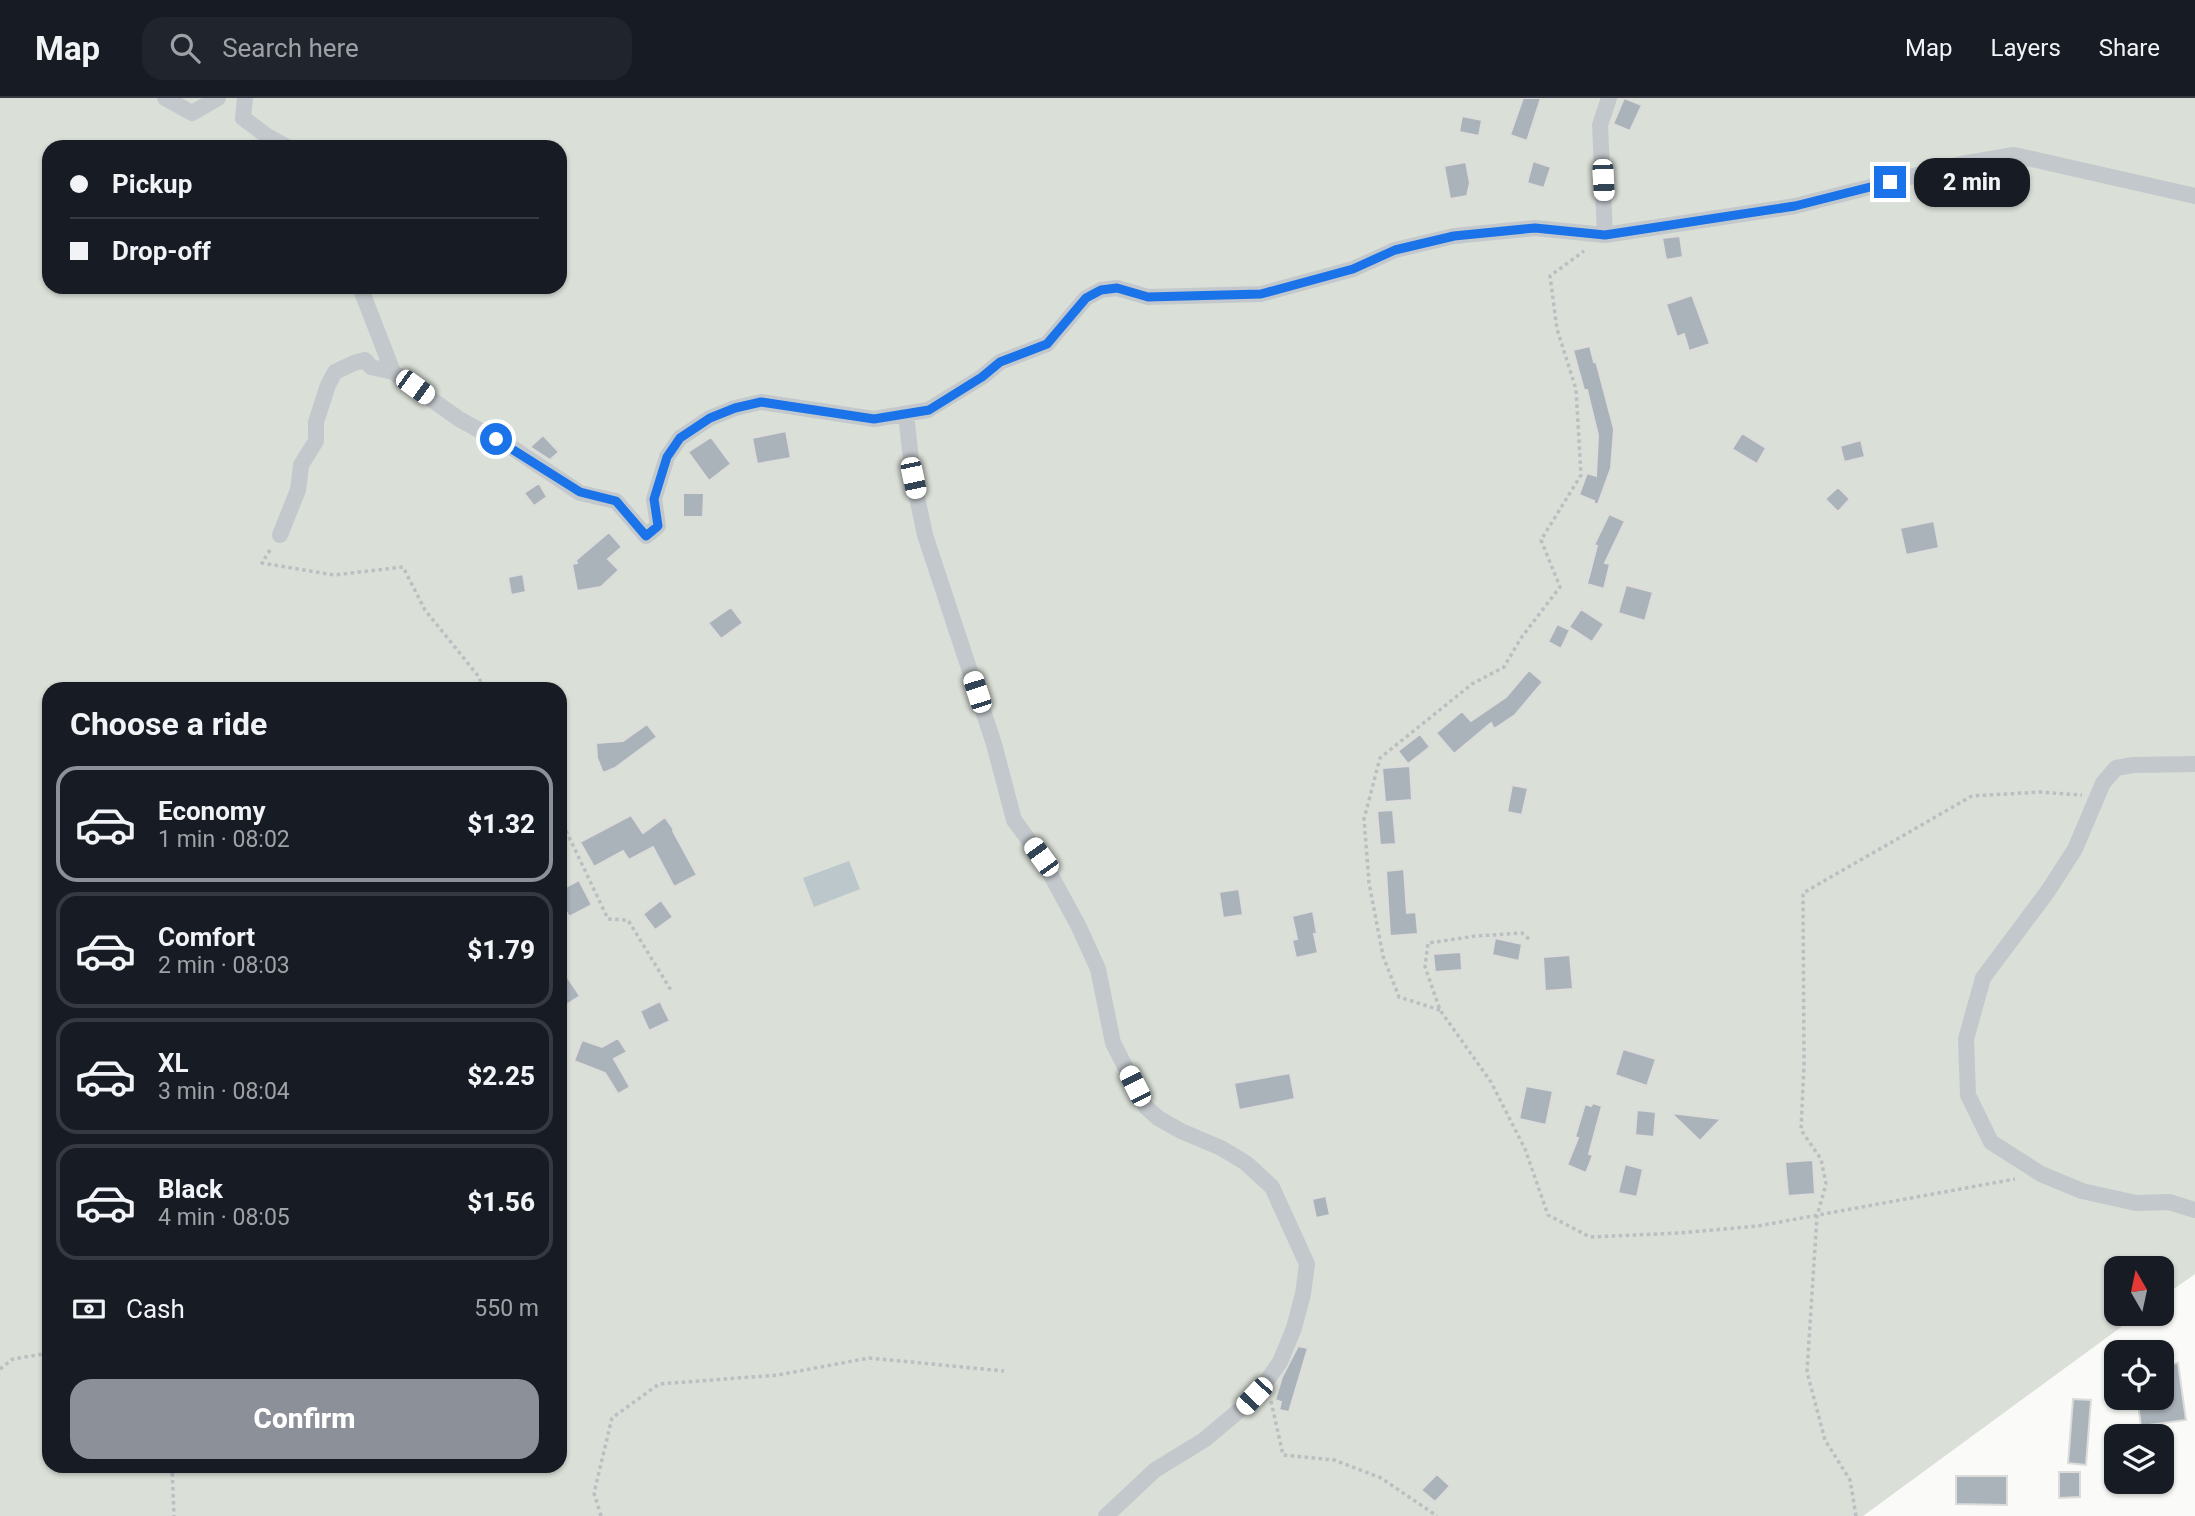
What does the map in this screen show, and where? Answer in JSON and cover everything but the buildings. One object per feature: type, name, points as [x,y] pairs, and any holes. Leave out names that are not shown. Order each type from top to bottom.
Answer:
[{"type":"street","points":[[165,98],[192,113],[218,98]]},
{"type":"street","points":[[244,98],[243,118],[274,140]]},
{"type":"street","points":[[1605,235],[1600,125],[1609,98]]},
{"type":"street","points":[[280,535],[298,490],[301,464],[316,441],[316,422],[328,385],[335,372],[365,360],[371,367],[393,372],[459,419],[514,449],[580,492],[616,501],[646,536],[658,526],[654,499],[667,457],[680,438],[710,418],[761,402],[874,419],[929,410],[982,377],[1000,362],[1047,344],[1086,298],[1101,290],[1117,288],[1148,297],[1261,294],[1353,269],[1395,250],[1454,236],[1535,228],[1605,235],[1795,206],[1961,164],[2014,155],[2195,196]]},
{"type":"street","points":[[363,294],[393,372]]},
{"type":"street","points":[[906,414],[911,468],[925,535],[994,744],[1014,820],[1041,857],[1079,927],[1098,969],[1113,1043],[1146,1107],[1158,1118],[1181,1131],[1221,1147],[1246,1163],[1272,1186],[1307,1264],[1294,1328],[1280,1362],[1266,1382],[1241,1409],[1204,1440],[1155,1470],[1106,1516]]},
{"type":"street","points":[[2195,764],[2133,765],[2116,768],[2103,783],[2075,849],[2048,891],[1983,978],[1966,1039],[1968,1095],[1991,1142],[2041,1174],[2082,1191],[2136,1203],[2169,1202],[2195,1210]]},
{"type":"path","points":[[1440,1010],[1399,997],[1383,956],[1368,883],[1364,819],[1380,758],[1472,684],[1504,667],[1521,638],[1560,587],[1541,540],[1581,475],[1576,389],[1557,329],[1550,276],[1605,235]]},
{"type":"path","points":[[280,535],[262,563],[334,575],[403,567],[425,610],[481,682]]},
{"type":"path","points":[[1856,1516],[1850,1480],[1825,1440],[1807,1372],[1817,1216],[1826,1184],[1821,1159],[1801,1130],[1804,1064],[1803,893],[1972,796],[2040,792],[2098,795]]},
{"type":"path","points":[[567,833],[608,919],[628,920],[673,992]]},
{"type":"path","points":[[1529,939],[1522,933],[1428,943],[1424,967],[1440,1010],[1491,1082],[1525,1149],[1548,1215],[1590,1237],[1758,1226],[2041,1174]]},
{"type":"path","points":[[0,1369],[13,1359],[42,1354]]},
{"type":"path","points":[[601,1516],[594,1493],[612,1418],[659,1384],[778,1375],[869,1358],[1004,1371]]},
{"type":"path","points":[[1266,1382],[1283,1455],[1334,1460],[1381,1478],[1437,1516]]},
{"type":"path","points":[[172,1473],[174,1516]]},
{"type":"shaded area","points":[[0,98],[2195,98],[2195,1274],[2174,1289],[2174,1256],[2104,1256],[2104,1326],[2123,1326],[1863,1516],[0,1516]]},
{"type":"shaded area","points":[[849,861],[860,889],[814,907],[803,878]]},
{"type":"route","points":[[496,439],[580,492],[616,501],[646,536],[658,526],[654,499],[667,457],[680,438],[710,418],[761,402],[874,419],[929,410],[982,377],[1000,362],[1047,344],[1086,298],[1101,290],[1117,288],[1148,297],[1261,294],[1353,269],[1395,250],[1454,236],[1535,228],[1605,235],[1795,206],[1890,182]]}]
